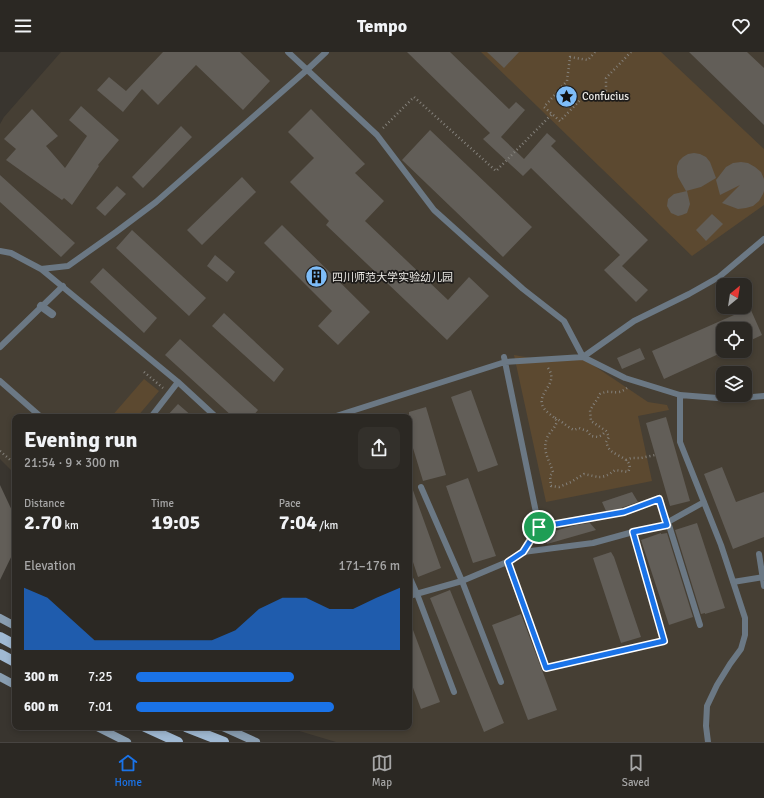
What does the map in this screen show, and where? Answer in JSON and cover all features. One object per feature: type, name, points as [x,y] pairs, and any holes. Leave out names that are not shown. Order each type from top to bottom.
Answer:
[{"type":"main road","points":[[0,618],[12,624]]},
{"type":"main road","points":[[0,637],[12,643]]},
{"type":"main road","points":[[0,654],[12,660]]},
{"type":"main road","points":[[0,677],[12,683]]},
{"type":"main road","points":[[103,730],[127,742]]},
{"type":"main road","points":[[152,730],[178,742]]},
{"type":"main road","points":[[194,730],[224,742]]},
{"type":"main road","points":[[230,730],[256,742]]},
{"type":"street","points":[[41,306],[52,314]]},
{"type":"lane","points":[[288,52],[377,135],[434,210],[523,288],[564,321],[583,357]]},
{"type":"lane","points":[[41,269],[68,266],[156,202],[308,70],[326,52]]},
{"type":"lane","points":[[583,357],[634,321],[689,294],[719,277],[764,239]]},
{"type":"lane","points":[[0,251],[11,253],[41,269],[178,382],[213,414]]},
{"type":"lane","points":[[0,347],[63,286]]},
{"type":"lane","points":[[342,414],[504,359],[542,360],[583,357],[625,378],[680,394],[730,398],[764,396]]},
{"type":"lane","points":[[412,595],[462,581],[508,562],[523,552],[539,527],[504,359]]},
{"type":"lane","points":[[0,381],[38,414]]},
{"type":"lane","points":[[153,414],[178,382]]},
{"type":"lane","points":[[680,394],[680,442],[721,545],[745,618],[745,635],[741,649],[717,685],[707,706],[706,726],[708,742]]},
{"type":"lane","points":[[421,487],[462,581],[501,682]]},
{"type":"lane","points":[[539,527],[624,512],[659,499],[700,625]]},
{"type":"lane","points":[[523,552],[593,543],[668,523],[704,502]]},
{"type":"lane","points":[[508,562],[546,668],[664,641],[633,532]]},
{"type":"lane","points":[[759,554],[764,586]]},
{"type":"lane","points":[[733,582],[763,577]]},
{"type":"lane","points":[[412,583],[454,692]]},
{"type":"path","points":[[595,52],[588,60],[570,57],[567,81],[544,107],[560,121],[584,96],[606,96],[606,78],[631,52]]},
{"type":"path","points":[[377,135],[414,97],[496,171],[552,114]]},
{"type":"path","points":[[542,360],[551,373],[551,381],[543,398],[542,405],[546,411],[565,426],[574,430],[579,428],[586,431],[591,436],[598,437],[606,431]]},
{"type":"path","points":[[144,372],[169,394]]},
{"type":"path","points":[[554,417],[557,422],[556,427],[547,438],[545,446],[546,454],[553,472],[550,476],[551,486],[559,487],[584,474],[602,478],[615,470],[628,472],[630,465],[626,460],[609,450],[606,442],[609,437],[606,431],[591,421],[590,410],[600,394],[609,391],[616,393],[621,392],[628,388]]},
{"type":"path","points":[[0,451],[12,461]]},
{"type":"path","points":[[626,460],[655,455]]},
{"type":"shaded area","points":[[61,52],[764,52],[764,742],[336,742],[296,730],[412,730],[412,414],[12,414],[12,471],[0,459],[0,124],[4,117]]},
{"type":"shaded area","points":[[481,52],[661,52],[764,149],[764,205],[692,256]]},
{"type":"shaded area","points":[[514,355],[542,360],[581,357],[648,402],[667,405],[669,410],[638,416],[652,481],[546,502]]},
{"type":"shaded area","points":[[144,379],[159,391],[140,414],[114,414]]},
{"type":"building","points":[[163,52],[240,52],[270,81],[243,110],[196,65],[158,105],[142,89],[123,112],[97,90],[109,77],[126,91]]},
{"type":"building","points":[[407,52],[450,52],[509,109],[516,102],[525,110],[501,137],[524,159],[547,133],[556,141],[551,146],[648,240],[622,266],[648,290],[636,302],[604,270],[620,255],[531,168],[523,176],[483,139],[490,133]]},
{"type":"building","points":[[487,52],[519,52],[504,68]]},
{"type":"building","points":[[689,52],[747,52],[764,68],[764,125]]},
{"type":"building","points":[[81,106],[119,140],[98,165],[99,166],[72,205],[64,198],[62,200],[6,160],[16,149],[4,139],[32,109],[58,136],[46,146],[65,168],[87,136],[69,120]]},
{"type":"building","points":[[311,109],[365,164],[355,173],[384,201],[365,221],[448,300],[469,277],[489,296],[447,340],[326,225],[329,221],[290,182],[314,158],[288,132]]},
{"type":"building","points":[[181,126],[192,137],[143,188],[132,177]]},
{"type":"building","points":[[430,130],[532,227],[503,257],[402,160]]},
{"type":"building","points":[[694,153],[706,157],[710,162],[716,178],[701,187],[686,191],[678,177],[677,166],[683,157]]},
{"type":"building","points":[[733,163],[748,163],[761,172],[764,179],[764,191],[759,201],[753,206],[738,209],[722,203],[740,185],[720,195],[716,180],[726,167]]},
{"type":"building","points":[[0,175],[75,243],[61,257],[0,202]]},
{"type":"building","points":[[242,177],[256,192],[202,245],[187,230]]},
{"type":"building","points":[[117,186],[126,194],[105,216],[96,208]]},
{"type":"building","points":[[687,191],[690,204],[687,213],[678,216],[671,213],[667,206],[668,199],[674,194]]},
{"type":"building","points":[[712,214],[723,224],[706,241],[696,230]]},
{"type":"building","name":"四川师范大学实验幼儿园","points":[[282,225],[370,312],[338,345],[318,326],[332,311],[264,243]]},
{"type":"building","points":[[132,230],[206,298],[189,316],[116,248]]},
{"type":"building","points":[[215,255],[235,272],[227,282],[207,266]]},
{"type":"building","points":[[103,268],[157,318],[144,333],[90,282]]},
{"type":"building","points":[[752,312],[762,335],[752,340],[752,322],[718,322],[736,314],[752,314]]},
{"type":"building","points":[[224,313],[284,369],[274,382],[212,326]]},
{"type":"building","points":[[716,323],[716,355],[664,379],[652,351]]},
{"type":"building","points":[[180,339],[258,410],[255,414],[230,414],[165,355]]},
{"type":"building","points":[[640,348],[645,359],[622,369],[617,358]]},
{"type":"building","points":[[471,390],[498,465],[478,472],[451,397]]},
{"type":"building","points":[[178,404],[190,414],[169,414]]},
{"type":"building","points":[[426,407],[446,475],[423,481],[412,445],[412,414],[409,414],[409,412]]},
{"type":"building","points":[[666,417],[690,501],[670,506],[646,423]]},
{"type":"building","points":[[722,467],[736,502],[764,492],[764,537],[733,549],[704,474]]},
{"type":"building","points":[[468,478],[496,556],[473,563],[446,486]]},
{"type":"building","points":[[0,485],[12,511],[12,555],[0,580]]},
{"type":"building","points":[[412,488],[441,568],[418,577],[412,559]]},
{"type":"building","points":[[632,492],[638,502],[618,509],[606,511],[602,502]]},
{"type":"building","points":[[590,523],[596,530],[547,544],[544,534],[576,525]]},
{"type":"building","points":[[697,523],[725,608],[705,614],[701,614],[675,530]]},
{"type":"building","points":[[661,533],[667,533],[693,617],[669,625],[641,540]]},
{"type":"building","points":[[611,552],[641,637],[621,643],[593,558]]},
{"type":"building","points":[[450,590],[504,723],[484,732],[430,598]]},
{"type":"building","points":[[521,614],[557,710],[528,720],[492,625]]},
{"type":"building","points":[[412,627],[440,702],[421,709],[412,685]]},
{"type":"place","name":"Confucius","points":[[567,96]]},
{"type":"place","name":"四川师范大学实验幼儿园","points":[[316,277]]},
{"type":"route","points":[[659,499],[667,525],[633,532],[664,641],[546,668],[508,562],[523,552],[539,527],[624,512],[659,499]]}]
